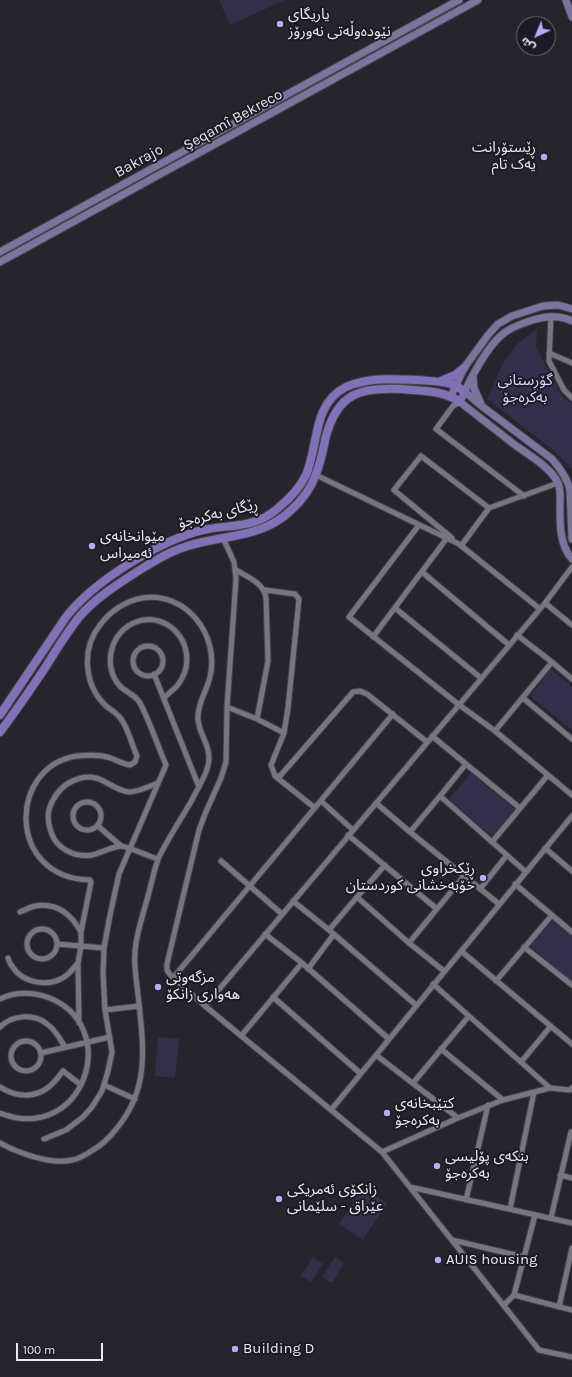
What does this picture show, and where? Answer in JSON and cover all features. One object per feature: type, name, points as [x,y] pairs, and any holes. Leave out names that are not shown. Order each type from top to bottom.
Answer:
[{"type":"main road","name":"Bakrajo","points":[[0,252],[459,0]]},
{"type":"main road","name":"Şeqamî Bekreco","points":[[0,262],[478,0]]},
{"type":"main road","points":[[566,0],[572,17]]},
{"type":"main road","points":[[451,396],[464,368],[498,324],[528,310],[550,305],[563,306],[572,310]]},
{"type":"main road","points":[[572,321],[564,317],[551,316],[513,327],[503,334],[473,374],[456,404],[478,416],[539,463],[558,483],[560,494],[561,535],[565,548],[572,559]]},
{"type":"main road","points":[[438,381],[455,375],[464,368]]},
{"type":"main road","points":[[473,374],[475,392],[483,408]]},
{"type":"main road","name":"ڕێگای بەکرەجۆ","points":[[0,715],[68,613],[102,583],[156,549],[180,538],[203,530],[245,525],[255,522],[277,509],[296,491],[306,475],[320,420],[327,404],[335,394],[347,387],[370,380],[386,379],[438,381],[455,386],[464,391]]},
{"type":"main road","name":"ڕێگای بەکرەجۆ","points":[[0,732],[24,700],[74,624],[99,597],[117,584],[167,554],[196,543],[254,532],[281,518],[296,506],[306,495],[316,475],[333,417],[339,406],[350,397],[360,393],[383,389],[431,392],[451,396],[456,404]]},
{"type":"main road","points":[[464,391],[483,408],[552,459],[561,470],[570,490],[572,539]]},
{"type":"main road","points":[[478,416],[483,408]]},
{"type":"main road","points":[[277,509],[281,518]]},
{"type":"street","points":[[551,316],[549,361],[564,390],[572,398]]},
{"type":"street","points":[[549,353],[572,363]]},
{"type":"street","points":[[456,404],[436,429],[524,496]]},
{"type":"street","points":[[489,508],[421,456],[394,490],[540,609]]},
{"type":"street","points":[[316,475],[460,545]]},
{"type":"street","points":[[460,545],[489,508],[558,483]]},
{"type":"street","points":[[420,525],[349,617],[458,704],[496,731],[572,795]]},
{"type":"street","points":[[223,538],[236,570],[227,706],[226,762],[221,778],[202,822],[197,839],[167,964],[167,970],[173,978],[205,1006],[382,1152],[539,1350],[572,1357]]},
{"type":"street","points":[[373,637],[448,538]]},
{"type":"street","points":[[205,1006],[458,704],[540,609],[572,567]]},
{"type":"street","points":[[236,570],[260,584],[265,590],[267,601],[268,657],[257,719]]},
{"type":"street","points":[[422,572],[509,645]]},
{"type":"street","points":[[265,590],[295,594],[299,599],[284,733],[271,765],[274,776],[315,808]]},
{"type":"street","points":[[0,1143],[43,1159],[71,1161],[95,1150],[112,1134],[126,1116],[135,1098],[142,1068],[143,1049],[135,963],[136,945],[158,860],[199,787],[208,767],[209,753],[197,719],[201,699],[210,676],[212,658],[208,637],[201,625],[192,615],[169,600],[154,596],[129,602],[122,605],[107,616],[98,626],[90,641],[87,656],[88,671],[94,689],[106,706],[117,714],[123,721],[137,756],[135,762],[130,765],[97,755],[75,757],[62,761],[45,772],[38,781],[33,790],[26,815],[26,827],[29,840],[32,848],[43,862],[68,877],[78,880],[90,880],[91,882],[81,932],[81,946],[78,964],[79,1023]]},
{"type":"street","points":[[545,603],[572,625]]},
{"type":"street","points":[[395,608],[481,678]]},
{"type":"street","points":[[44,1139],[66,1130],[83,1118],[92,1107],[104,1085],[112,1052],[105,1010],[103,973],[104,948],[119,874],[166,764],[139,701],[120,687],[112,672],[110,662],[112,647],[119,634],[130,624],[147,619],[161,622],[168,625],[176,632],[184,643],[187,652],[186,669],[177,686],[164,698]]},
{"type":"street","points":[[517,635],[572,679]]},
{"type":"street","points":[[151,646],[156,648],[163,657],[161,668],[154,674],[146,675],[141,673],[134,664],[134,658],[140,648],[151,646]]},
{"type":"street","points":[[496,731],[552,662]]},
{"type":"street","points":[[154,674],[199,787]]},
{"type":"street","points":[[274,776],[280,776],[353,692],[360,691],[367,694],[427,742]]},
{"type":"street","points":[[523,698],[572,739]]},
{"type":"street","points":[[227,706],[284,733]]},
{"type":"street","points":[[173,978],[393,714]]},
{"type":"street","points":[[432,736],[520,808]]},
{"type":"street","points":[[410,832],[466,764]]},
{"type":"street","points":[[492,842],[548,775]]},
{"type":"street","points":[[121,846],[91,855],[80,855],[66,851],[61,847],[53,838],[49,826],[48,812],[56,794],[65,785],[76,779],[83,778],[99,778],[117,788],[131,792],[158,782]]},
{"type":"street","points":[[440,796],[526,872]]},
{"type":"street","points":[[321,801],[353,830]]},
{"type":"street","points":[[87,802],[97,805],[101,810],[102,816],[98,826],[94,830],[88,831],[78,827],[74,822],[73,817],[77,806],[81,803],[87,802]]},
{"type":"street","points":[[376,803],[499,904]]},
{"type":"street","points":[[331,1110],[572,816]]},
{"type":"street","points":[[98,826],[121,846],[158,860]]},
{"type":"street","points":[[348,835],[437,908]]},
{"type":"street","points":[[545,848],[572,871]]},
{"type":"street","points":[[480,889],[506,855]]},
{"type":"street","points":[[221,861],[249,887],[282,914]]},
{"type":"street","points":[[308,969],[331,932],[357,897],[385,865]]},
{"type":"street","points":[[409,943],[464,876]]},
{"type":"street","points":[[515,884],[572,932]]},
{"type":"street","points":[[357,897],[409,943],[444,971]]},
{"type":"street","points":[[293,901],[416,1005]]},
{"type":"street","points":[[20,912],[34,906],[49,905],[64,910],[75,921],[81,932]]},
{"type":"street","points":[[496,981],[552,915]]},
{"type":"street","points":[[38,929],[44,929],[54,934],[57,944],[56,952],[52,956],[41,960],[35,958],[27,949],[29,937],[32,932],[38,929]]},
{"type":"street","points":[[265,934],[302,963],[389,1038]]},
{"type":"street","points":[[57,944],[104,948]]},
{"type":"street","points":[[524,947],[572,986]]},
{"type":"street","points":[[461,951],[572,1044]]},
{"type":"street","points":[[8,958],[12,967],[23,977],[38,983],[53,982],[67,976],[78,964]]},
{"type":"street","points":[[241,1036],[302,963]]},
{"type":"street","points":[[433,984],[550,1088]]},
{"type":"street","points":[[0,999],[19,994],[35,994],[63,1006],[79,1023],[88,1049],[88,1064],[81,1085],[67,1103],[46,1115],[31,1118],[8,1116],[0,1113]]},
{"type":"street","points":[[273,997],[360,1073]]},
{"type":"street","points":[[105,1010],[139,1006]]},
{"type":"street","points":[[0,1027],[12,1019],[22,1016],[37,1018],[48,1024],[65,1047]]},
{"type":"street","points":[[413,1083],[469,1016]]},
{"type":"street","points":[[521,1062],[551,1026]]},
{"type":"street","points":[[41,1053],[86,1041],[110,1037]]},
{"type":"street","points":[[26,1041],[36,1044],[41,1053],[40,1063],[33,1070],[28,1071],[23,1071],[15,1067],[11,1058],[11,1052],[16,1044],[26,1041]]},
{"type":"street","points":[[441,1049],[503,1100]]},
{"type":"street","points":[[376,1054],[458,1118]]},
{"type":"street","points":[[0,1087],[15,1095],[26,1096],[38,1093],[50,1086],[63,1071],[81,1085]]},
{"type":"street","points":[[104,1085],[135,1098]]},
{"type":"street","points":[[382,1152],[458,1118],[503,1100],[550,1088],[571,1089]]},
{"type":"street","points":[[510,1209],[534,1092]]},
{"type":"street","points":[[466,1200],[488,1106]]},
{"type":"street","points":[[551,1218],[560,1175],[572,1131]]},
{"type":"street","points":[[560,1175],[572,1178]]},
{"type":"street","points":[[410,1188],[572,1223]]},
{"type":"street","points":[[504,1305],[514,1295],[535,1215]]},
{"type":"street","points":[[452,1240],[524,1257]]},
{"type":"street","points":[[559,1307],[570,1266],[572,1248]]},
{"type":"street","points":[[514,1295],[572,1310]]},
{"type":"green space","points":[[219,0],[285,0],[230,25]]},
{"type":"green space","name":"گۆڕستانی بەکرەجۆ","points":[[537,329],[536,347],[561,394],[566,400],[572,403],[572,469],[552,449],[487,399],[503,363],[517,344]]},
{"type":"green space","points":[[551,669],[572,687],[572,730],[530,696]]},
{"type":"green space","points":[[471,773],[516,810],[493,837],[449,799]]},
{"type":"green space","points":[[553,920],[572,936],[572,982],[530,946]]},
{"type":"green space","points":[[158,1037],[179,1039],[175,1078],[155,1076]]},
{"type":"green space","points":[[363,1188],[387,1203],[363,1240],[339,1224]]},
{"type":"green space","points":[[313,1257],[323,1264],[311,1282],[301,1276]]},
{"type":"green space","points":[[335,1257],[344,1263],[332,1283],[322,1277]]},
{"type":"place","name":"یاریگای نێودەوڵەتی نەورۆز","points":[[280,24]]},
{"type":"place","name":"ڕێستۆرانت یەک تام","points":[[544,157]]},
{"type":"place","name":"مێوانخانەی ئەمیراس","points":[[92,546]]},
{"type":"place","name":"ڕێکخراوی خۆبەخشانی کوردستان","points":[[483,878]]},
{"type":"place","name":"مزگەوتی هەواری زانکۆ","points":[[158,987]]},
{"type":"place","name":"کتێبخانەی بەکرەجۆ","points":[[387,1113]]},
{"type":"place","name":"بنکەی پۆلیسی بەکرەجۆ","points":[[437,1166]]},
{"type":"place","name":"زانکۆی ئەمریکی عێراق - سلێمانی","points":[[279,1199]]},
{"type":"place","name":"AUIS housing","points":[[438,1260]]},
{"type":"place","name":"Building D","points":[[235,1349]]}]
